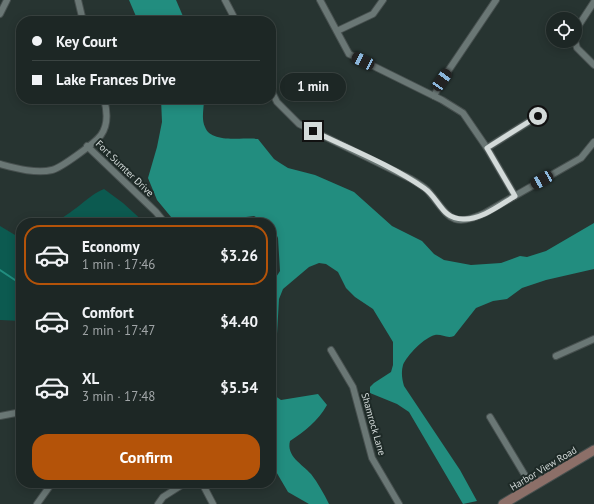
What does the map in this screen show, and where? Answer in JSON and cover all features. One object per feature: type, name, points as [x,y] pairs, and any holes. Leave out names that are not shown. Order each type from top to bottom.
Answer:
[{"type":"main road","name":"Harbor View Road","points":[[503,504],[594,450]]},
{"type":"street","points":[[0,14],[7,0]]},
{"type":"street","points":[[78,0],[82,16]]},
{"type":"street","points":[[225,0],[233,16]]},
{"type":"street","points":[[320,0],[349,54],[434,96],[463,113],[487,148],[515,196]]},
{"type":"street","points":[[336,31],[373,14],[383,0]]},
{"type":"street","points":[[434,96],[442,80],[496,0]]},
{"type":"street","points":[[582,20],[594,2]]},
{"type":"street","points":[[577,48],[594,66]]},
{"type":"street","points":[[276,100],[299,124],[411,179],[428,191],[443,212],[450,217],[463,220],[474,218],[581,158],[594,142]]},
{"type":"street","points":[[87,146],[102,134],[107,119],[105,104]]},
{"type":"street","points":[[487,148],[538,116]]},
{"type":"street","name":"Fort Sumter Drive","points":[[0,164],[20,169],[50,170],[62,167],[87,146],[161,218]]},
{"type":"street","points":[[556,356],[594,338]]},
{"type":"street","name":"Shamrock Lane","points":[[332,350],[353,387],[372,458],[399,504]]},
{"type":"street","points":[[0,416],[16,413]]},
{"type":"street","points":[[490,417],[532,487]]},
{"type":"street","points":[[37,504],[48,488]]},
{"type":"street","points":[[158,504],[163,497],[177,488]]},
{"type":"street","points":[[205,488],[213,504]]},
{"type":"shaded area","points":[[129,0],[176,0],[183,16],[136,16]]},
{"type":"shaded area","points":[[161,104],[204,104],[203,121],[208,132],[214,136],[228,139],[258,139],[274,159],[280,163],[288,168],[315,175],[354,192],[392,226],[422,241],[434,254],[444,260],[471,265],[501,263],[520,256],[527,257],[546,251],[594,223],[594,269],[546,280],[522,288],[507,299],[493,301],[476,308],[454,336],[431,336],[408,356],[403,365],[402,376],[404,386],[460,470],[477,501],[463,504],[409,412],[397,404],[370,393],[370,387],[374,383],[391,372],[393,365],[393,342],[373,309],[355,297],[346,288],[338,272],[326,264],[319,263],[309,267],[283,289],[279,299],[276,337],[276,277],[280,271],[276,218],[258,218],[254,216],[238,218],[172,218],[157,200],[148,178],[157,147],[162,122]]},
{"type":"shaded area","points":[[104,189],[140,218],[63,218],[99,191]]},
{"type":"shaded area","points":[[0,226],[16,236],[16,321],[0,320]]},
{"type":"shaded area","points":[[318,394],[327,405],[320,416],[311,425],[290,441],[289,446],[290,451],[296,459],[311,474],[329,504],[309,504],[288,492],[276,472],[276,396],[281,400]]},
{"type":"waterway","points":[[0,270],[16,281]]},
{"type":"route","points":[[313,131],[411,179],[428,191],[443,212],[450,217],[463,220],[474,218],[485,213],[515,196],[487,148],[538,116]]}]
